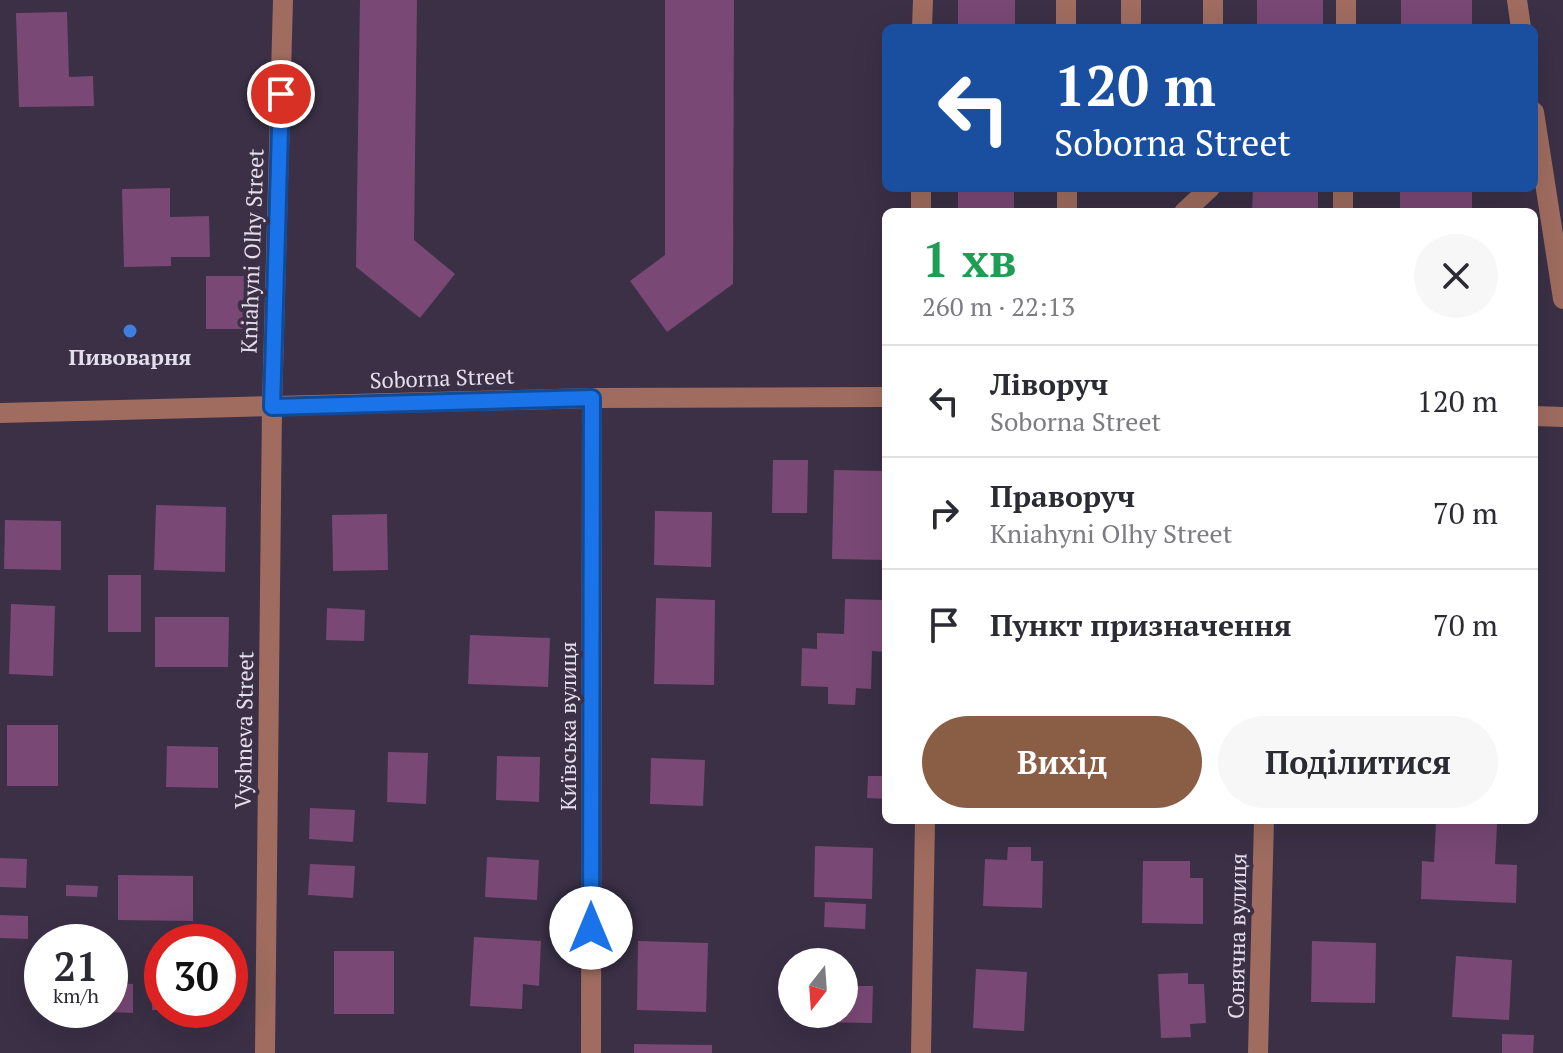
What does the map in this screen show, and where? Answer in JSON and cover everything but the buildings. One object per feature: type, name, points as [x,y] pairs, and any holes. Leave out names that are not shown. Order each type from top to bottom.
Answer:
[{"type":"street","name":"Kniahyni Olhy Street","points":[[272,407],[283,0]]},
{"type":"street","points":[[922,24],[923,0]]},
{"type":"street","points":[[1066,0],[1066,24]]},
{"type":"street","points":[[1131,0],[1131,22]]},
{"type":"street","points":[[1213,0],[1213,24]]},
{"type":"street","points":[[1346,0],[1346,24]]},
{"type":"street","points":[[1517,0],[1520,24]]},
{"type":"street","points":[[1538,138],[1563,299]]},
{"type":"street","points":[[1188,208],[1206,192]]},
{"type":"street","name":"Soborna Street","points":[[0,413],[592,398],[882,397]]},
{"type":"street","name":"Київська вулиця","points":[[591,1053],[592,398]]},
{"type":"street","name":"Vyshneva Street","points":[[265,1053],[272,407]]},
{"type":"street","points":[[1538,416],[1563,417]]},
{"type":"street","points":[[921,1053],[925,824]]},
{"type":"street","name":"Сонячна вулиця","points":[[1258,1053],[1264,824]]},
{"type":"place","name":"Пивоварня","points":[[130,331]]},
{"type":"route","points":[[281,94],[272,407],[592,398],[591,928]]}]
